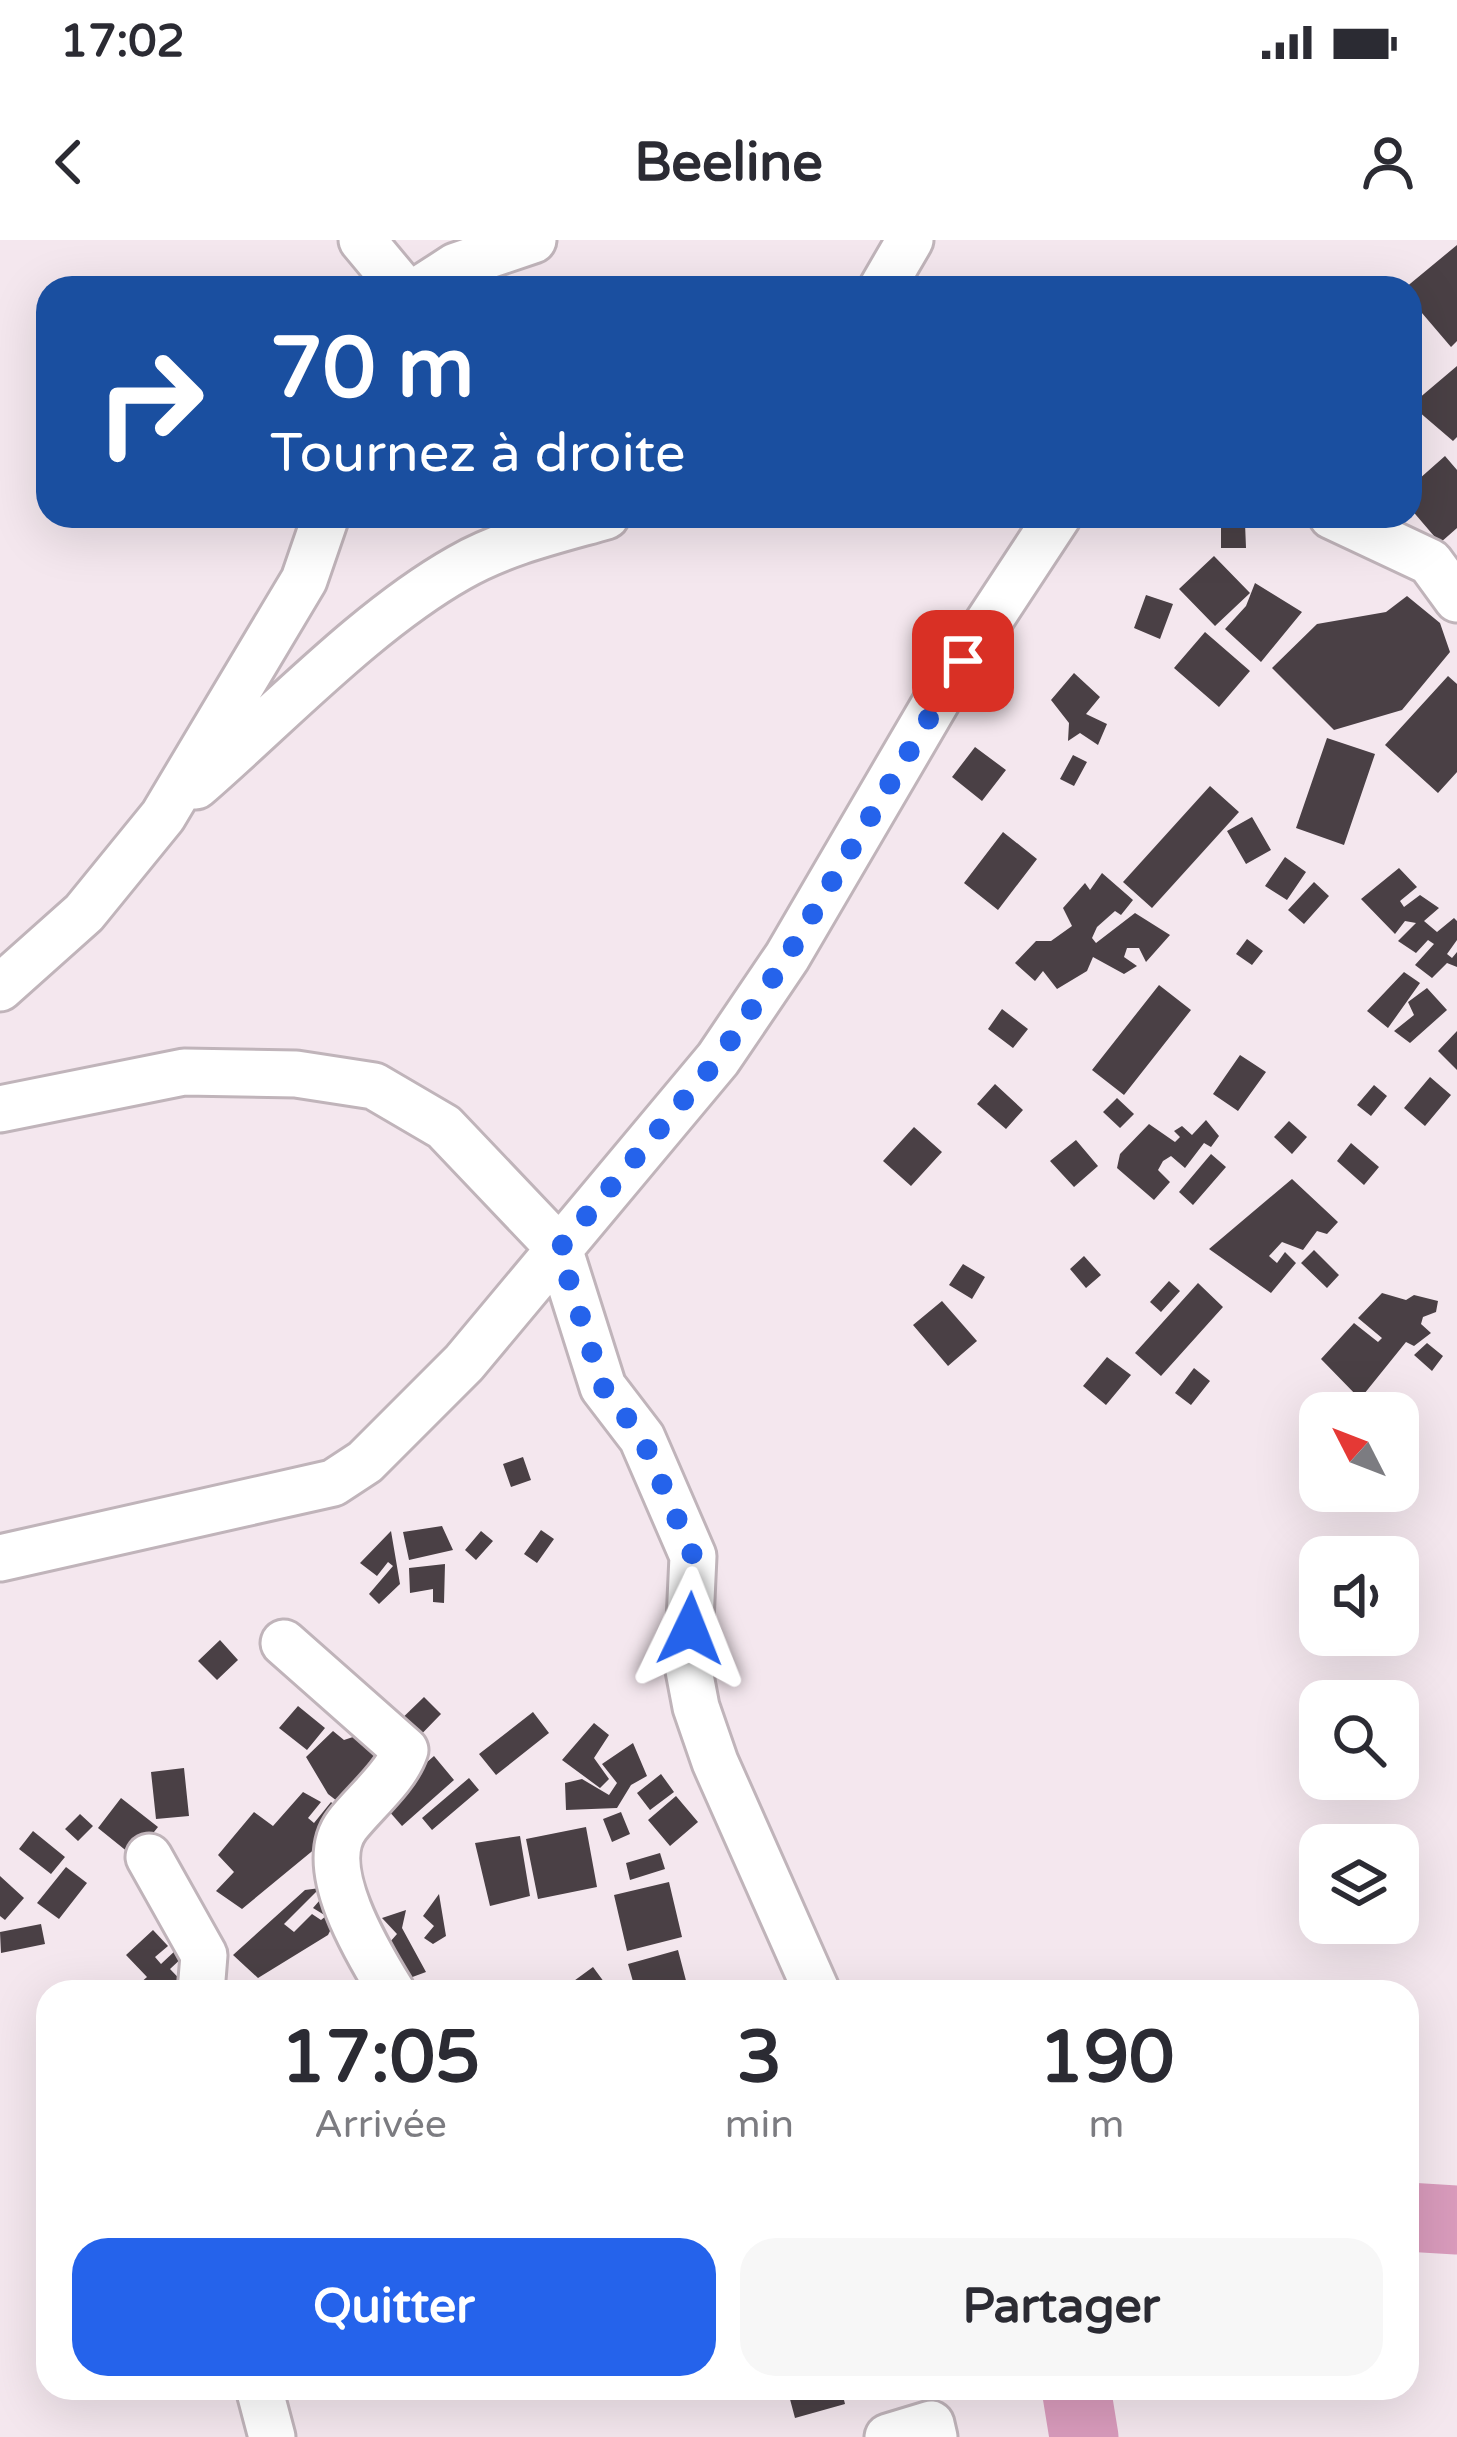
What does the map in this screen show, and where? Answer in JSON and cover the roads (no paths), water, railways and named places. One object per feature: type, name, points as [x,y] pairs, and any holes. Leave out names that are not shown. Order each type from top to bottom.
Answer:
[{"type":"street","points":[[362,240],[392,276]]},
{"type":"street","points":[[441,276],[456,266],[532,240]]},
{"type":"street","points":[[889,276],[910,240]]},
{"type":"street","points":[[0,988],[84,913],[163,816],[304,580],[322,528]]},
{"type":"street","points":[[163,816],[398,609],[445,578],[533,536],[563,528]]},
{"type":"street","points":[[0,1558],[333,1483],[350,1473],[464,1363],[718,1059],[939,697],[1050,528]]},
{"type":"street","points":[[1358,528],[1430,562],[1457,599]]},
{"type":"street","points":[[0,1109],[184,1072],[296,1075],[374,1086],[444,1126],[559,1249],[603,1387],[642,1438],[693,1556],[688,1665],[696,1707],[800,1980]]},
{"type":"street","points":[[284,1643],[405,1750],[343,1830],[335,1853],[348,1907],[386,1980]]},
{"type":"street","points":[[149,1857],[204,1955],[202,1980]]},
{"type":"street","points":[[262,2400],[272,2437]]},
{"type":"street","points":[[888,2437],[928,2416]]},
{"type":"waterway","points":[[1419,2218],[1457,2220]]},
{"type":"waterway","points":[[1078,2400],[1084,2437]]}]
